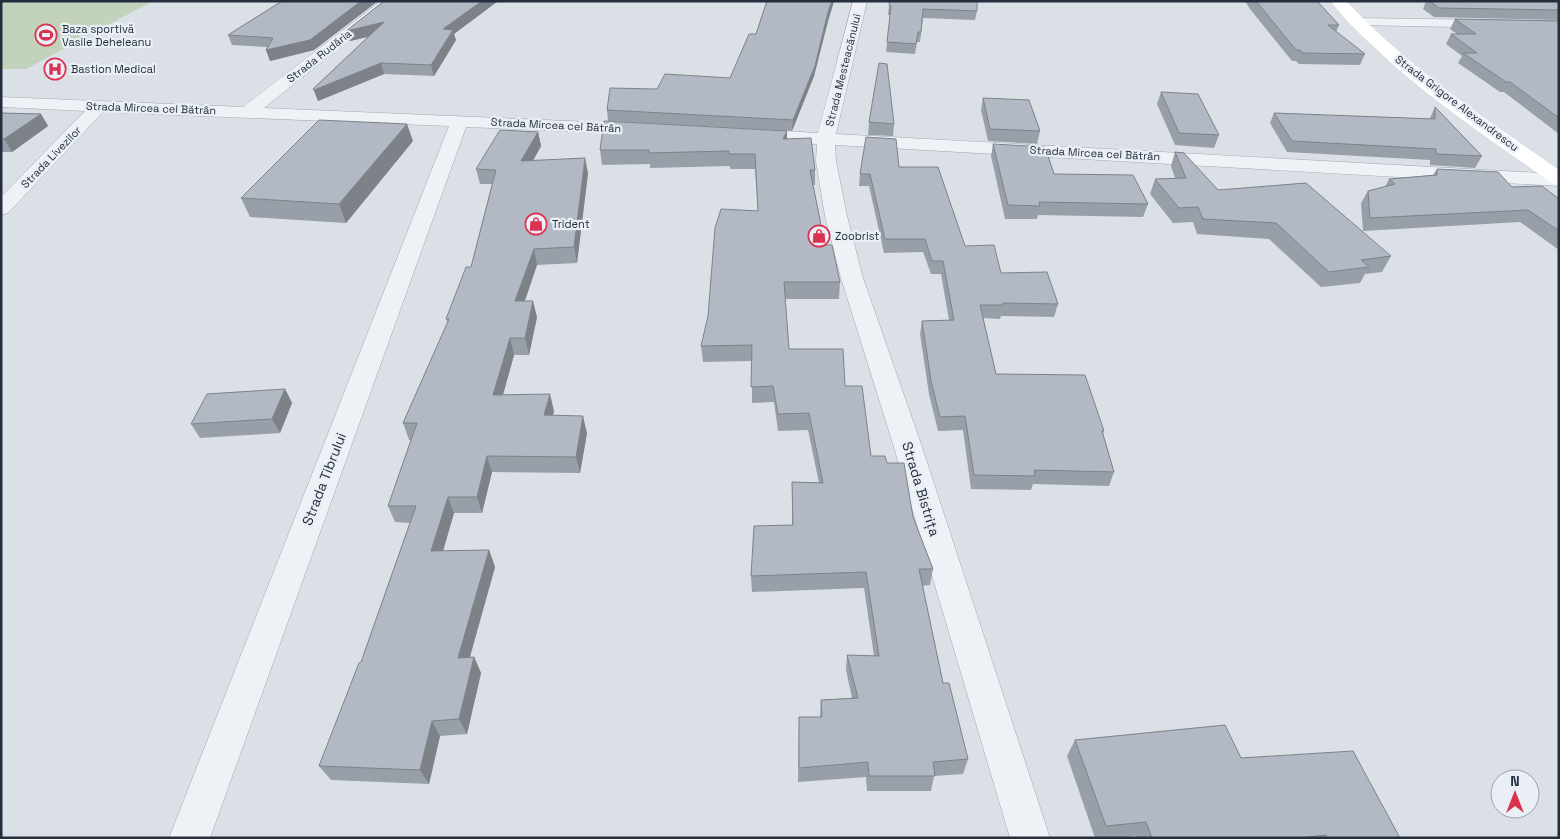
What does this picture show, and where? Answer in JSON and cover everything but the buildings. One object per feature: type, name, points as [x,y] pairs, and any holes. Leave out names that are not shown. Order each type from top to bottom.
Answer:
[{"type":"street","name":"Strada Rudăria","points":[[248,112],[390,1]]},
{"type":"street","name":"Strada Mesteacănului","points":[[826,138],[860,1]]},
{"type":"street","name":"Strada Grigore Alexandrescu","points":[[1340,4],[1360,14],[1425,82],[1559,179]]},
{"type":"street","points":[[1360,14],[1559,25]]},
{"type":"street","name":"Strada Mircea cel Bătrân","points":[[1,102],[460,120],[658,130]]},
{"type":"street","name":"Strada Livezilor","points":[[1,208],[100,105]]},
{"type":"street","name":"Strada Tibrului","points":[[188,838],[460,120]]},
{"type":"street","name":"Strada Mircea cel Bătrân","points":[[737,134],[1559,179]]},
{"type":"street","name":"Strada Bistrița","points":[[826,138],[826,161],[836,216],[852,278],[910,453],[1030,838]]},
{"type":"green space","name":"Baza sportivă Vasile Deheleanu","points":[[1,1],[153,1],[26,69],[1,69]]},
{"type":"place","name":"Baza sportivă Vasile Deheleanu","points":[[46,35]]},
{"type":"place","name":"Bastion Medical","points":[[55,69]]},
{"type":"place","name":"Trident","points":[[536,224]]},
{"type":"place","name":"Zoobrist","points":[[819,236]]}]
